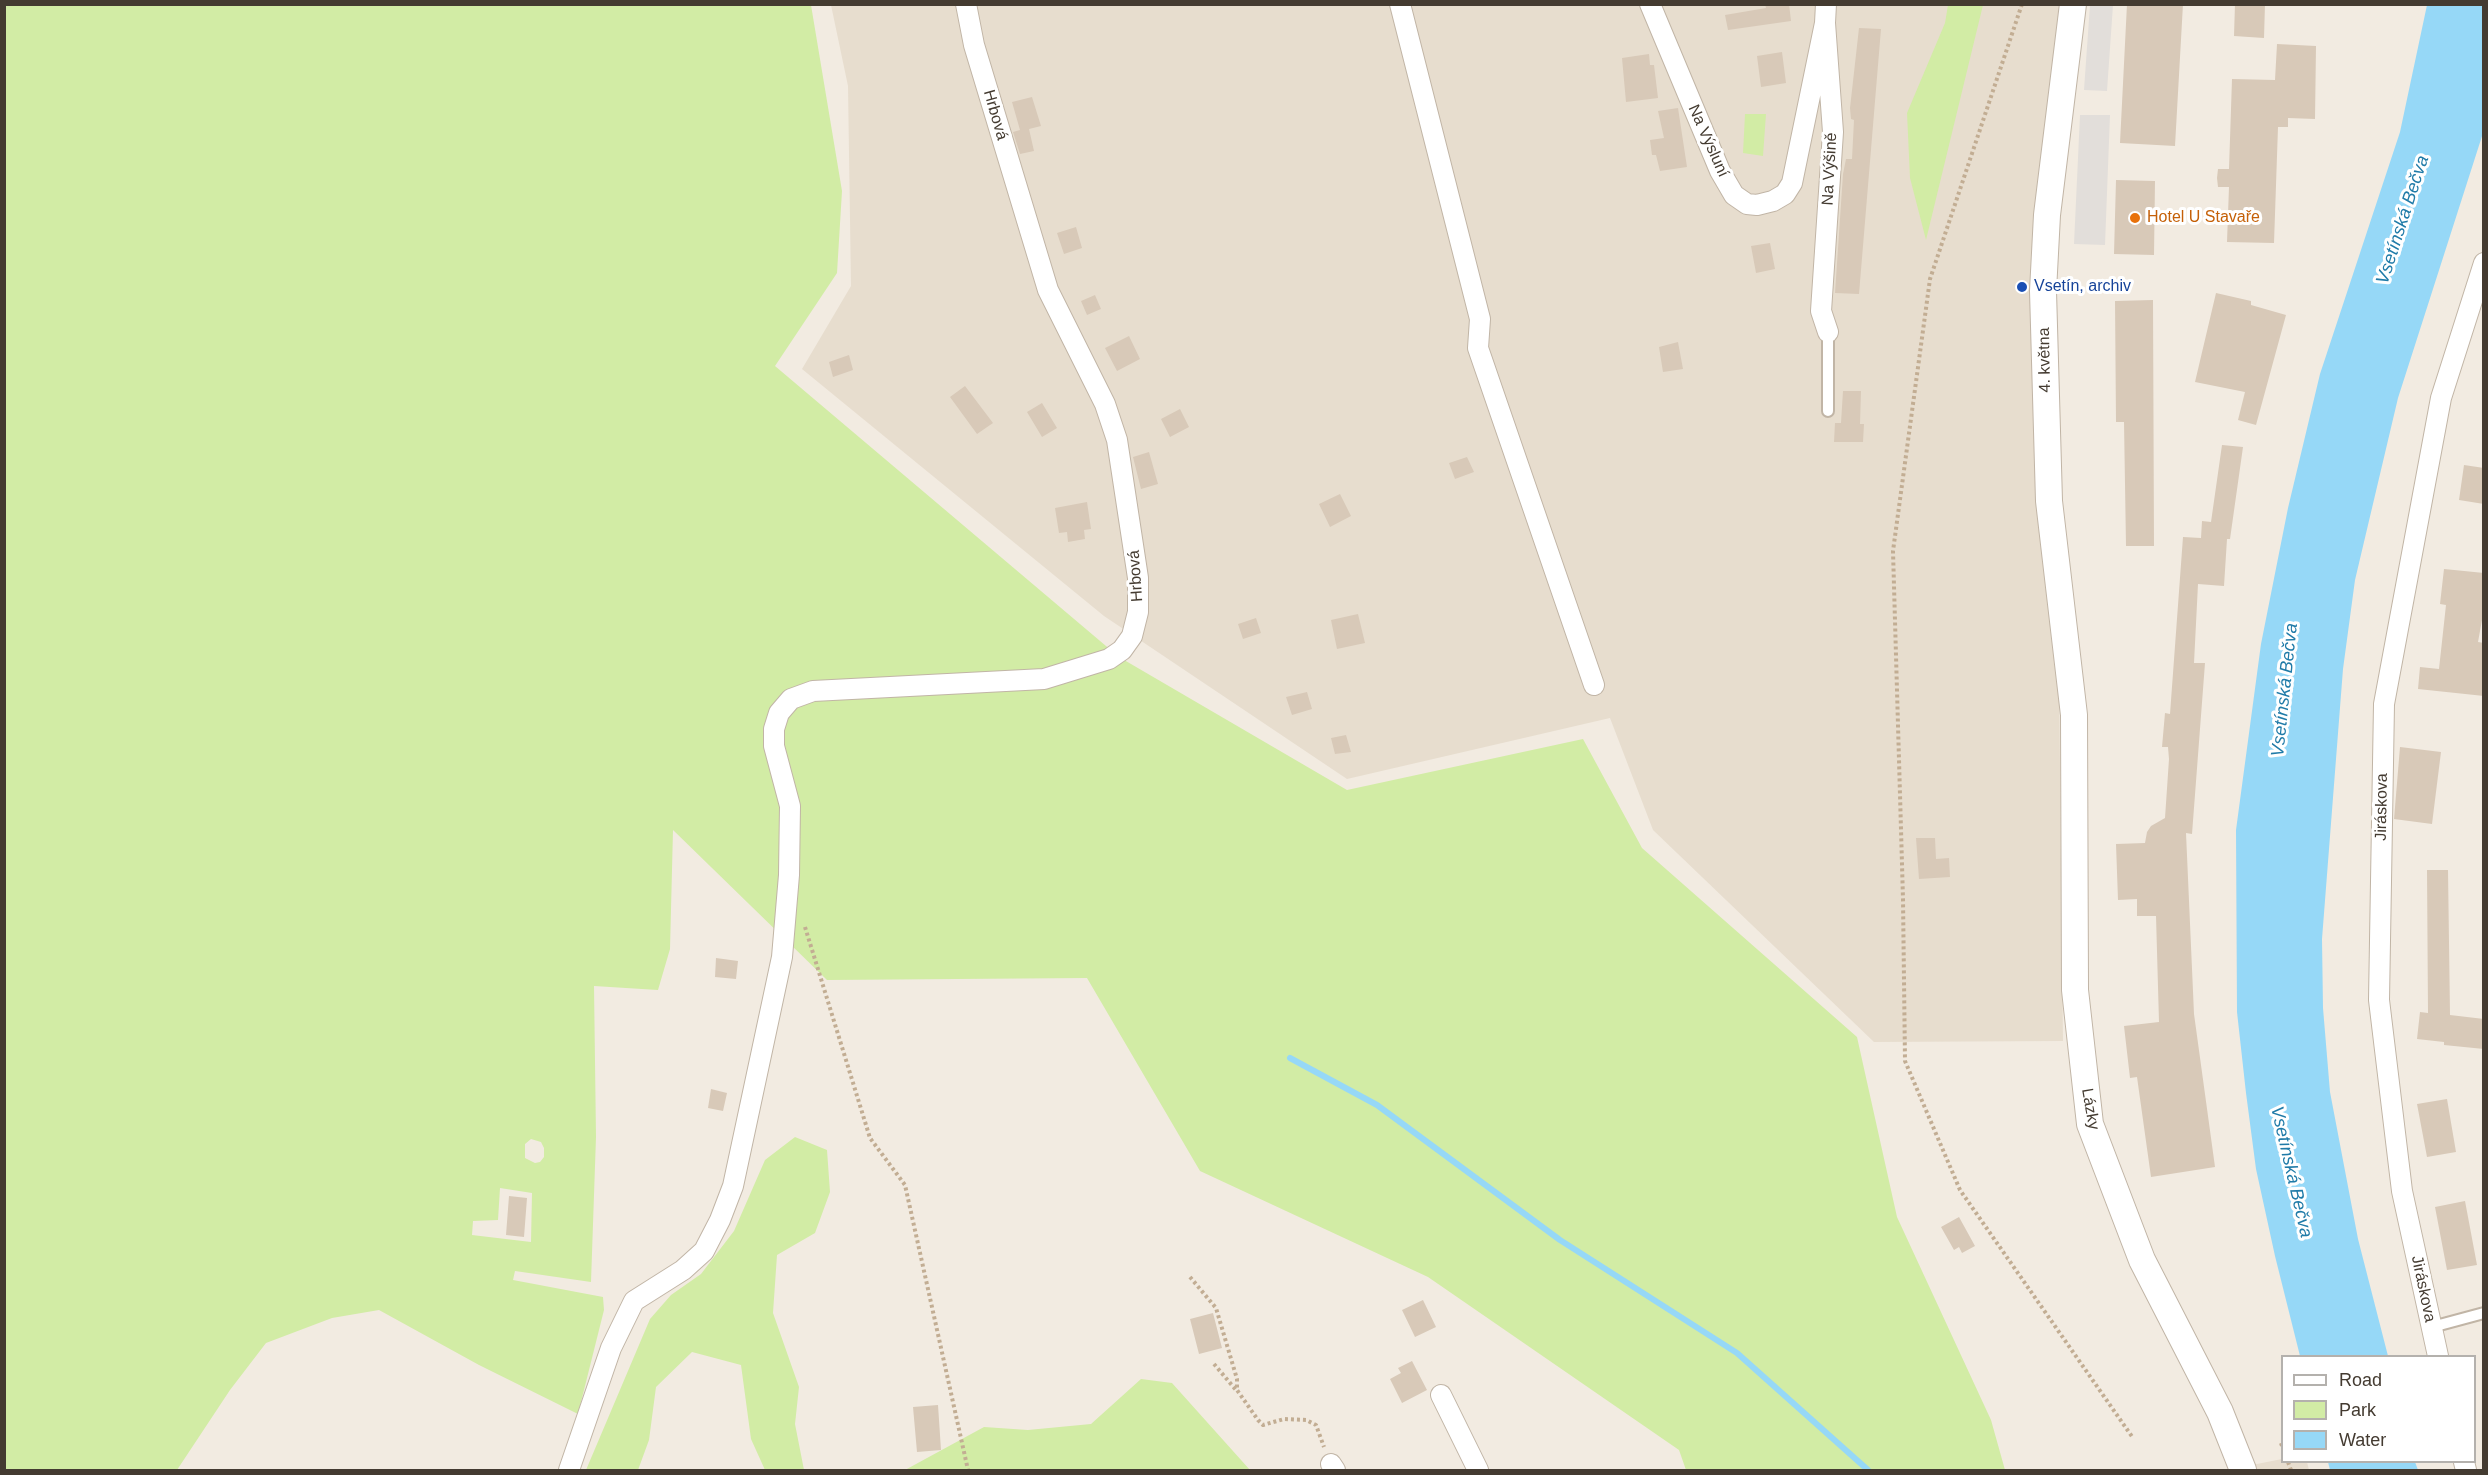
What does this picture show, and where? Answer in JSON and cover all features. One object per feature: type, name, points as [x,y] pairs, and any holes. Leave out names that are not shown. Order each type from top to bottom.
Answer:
[{"type":"street","name":"Hrbová","points":[[569,1470],[611,1348],[634,1301],[683,1270],[704,1251],[728,1197],[782,957],[789,875],[790,806],[774,746],[774,729],[779,712],[791,699],[813,691],[1044,679],[1109,659],[1122,650],[1132,636],[1138,612],[1137,568],[1117,440],[1105,404],[1048,290],[974,45],[966,4]]},
{"type":"street","points":[[1400,4],[1480,319],[1478,348],[1594,685]]},
{"type":"street","name":"Na Výsluní","points":[[1650,4],[1720,171],[1734,195],[1747,204],[1757,205],[1773,201],[1785,194],[1792,183],[1826,14]]},
{"type":"street","name":"4. května","points":[[2073,4],[2047,215],[2043,291],[2049,501],[2074,715]]},
{"type":"street","name":"Na Výšině","points":[[1826,14],[1833,132],[1821,311],[1828,332]]},
{"type":"street","name":"Jiráskova","points":[[2438,1355],[2402,1191],[2379,1000],[2384,704],[2441,398],[2484,263]]},
{"type":"street","name":"Lázky","points":[[2074,715],[2075,990],[2090,1124],[2142,1260],[2220,1412],[2243,1470]]},
{"type":"street","points":[[1441,1395],[1478,1470]]},
{"type":"lane","points":[[1828,332],[1828,411]]},
{"type":"lane","points":[[2432,1327],[2484,1313]]},
{"type":"path","points":[[2022,4],[1930,279],[1893,551],[1903,898],[1905,1061],[1960,1190],[2133,1438]]},
{"type":"path","points":[[803,921],[870,1138],[905,1185],[968,1470]]},
{"type":"path","points":[[1190,1277],[1200,1292],[1210,1299],[1221,1321],[1237,1379],[1237,1390]]},
{"type":"path","points":[[1214,1364],[1263,1425],[1284,1419],[1297,1419],[1316,1425],[1333,1467]]},
{"type":"shaded area","points":[[831,5],[2065,5],[2054,218],[2063,1041],[1874,1042],[1653,830],[1610,718],[1347,779],[1104,616],[802,369],[851,286],[848,86]]},
{"type":"shaded area","points":[[2090,5],[2113,5],[2107,91],[2084,90]]},
{"type":"shaded area","points":[[2080,115],[2110,115],[2105,245],[2074,244]]},
{"type":"shaded area","points":[[2281,1459],[2281,1463],[2307,1463],[2309,1470],[2227,1470]]},
{"type":"green space","points":[[5,4],[811,5],[842,191],[837,273],[775,366],[1119,657],[1347,790],[1583,739],[1642,848],[1857,1037],[1897,1217],[1991,1420],[2005,1470],[1686,1470],[1679,1450],[1428,1277],[1200,1171],[1087,978],[827,980],[673,830],[670,949],[658,990],[594,986],[596,1137],[591,1282],[515,1271],[513,1280],[603,1297],[604,1310],[578,1414],[479,1365],[379,1310],[332,1318],[266,1343],[230,1390],[177,1470],[5,1470]],"holes":[[[531,1139],[541,1142],[544,1148],[544,1157],[540,1162],[535,1163],[525,1158],[525,1144]],[[500,1188],[532,1193],[531,1242],[472,1235],[473,1221],[498,1220]]]},
{"type":"green space","points":[[1948,5],[1983,5],[1926,240],[1910,178],[1907,113],[1945,23]]},
{"type":"green space","points":[[1745,114],[1766,114],[1763,156],[1743,153]]},
{"type":"green space","points":[[795,1137],[827,1150],[830,1192],[815,1233],[777,1255],[773,1313],[799,1387],[795,1424],[804,1470],[765,1470],[751,1439],[741,1365],[692,1352],[656,1387],[649,1440],[638,1470],[586,1470],[650,1319],[671,1295],[701,1274],[734,1231],[765,1160]]},
{"type":"green space","points":[[1141,1379],[1172,1383],[1250,1470],[905,1470],[984,1427],[1028,1430],[1091,1424]]},
{"type":"water","name":"Vsetínská Bečva","points":[[2427,5],[2483,5],[2483,133],[2398,398],[2355,580],[2343,669],[2322,939],[2323,1008],[2330,1092],[2358,1239],[2388,1355],[2300,1355],[2256,1169],[2246,1093],[2237,1012],[2236,830],[2261,644],[2288,508],[2320,374],[2400,132]]},
{"type":"water","points":[[2328,1463],[2415,1463],[2418,1470],[2330,1470]]},
{"type":"building","points":[[1765,4],[1789,4],[1791,21],[1728,30],[1725,15],[1766,8]]},
{"type":"building","points":[[2127,4],[2183,4],[2175,146],[2120,143]]},
{"type":"building","points":[[2235,4],[2265,4],[2264,38],[2234,36]]},
{"type":"building","points":[[1859,28],[1881,29],[1859,294],[1835,293],[1843,174],[1846,159],[1852,159],[1854,120],[1851,119],[1850,108]]},
{"type":"building","points":[[2277,44],[2316,46],[2315,119],[2288,118],[2288,127],[2278,127],[2274,243],[2227,242],[2229,187],[2218,187],[2217,178],[2218,169],[2229,169],[2232,79],[2275,80]]},
{"type":"building","points":[[1782,52],[1786,83],[1761,87],[1757,56]]},
{"type":"building","points":[[1649,54],[1650,65],[1654,65],[1658,98],[1626,102],[1622,58]]},
{"type":"building","points":[[1032,97],[1041,126],[1029,129],[1034,151],[1020,154],[1013,132],[1020,130],[1012,102]]},
{"type":"building","points":[[1678,108],[1687,167],[1660,171],[1656,155],[1652,155],[1650,140],[1664,138],[1658,111]]},
{"type":"building","name":"Hotel U Stavaře","points":[[2116,180],[2155,181],[2154,255],[2114,254]]},
{"type":"building","points":[[1076,227],[1082,248],[1064,254],[1057,233]]},
{"type":"building","points":[[1770,243],[1775,269],[1756,273],[1751,246]]},
{"type":"building","points":[[2216,293],[2251,301],[2251,305],[2286,315],[2256,425],[2238,420],[2245,392],[2195,382]]},
{"type":"building","points":[[1095,295],[1101,309],[1087,315],[1081,301]]},
{"type":"building","points":[[2153,300],[2154,546],[2126,546],[2124,422],[2116,422],[2115,301]]},
{"type":"building","points":[[1129,336],[1140,359],[1117,371],[1105,348]]},
{"type":"building","points":[[1678,342],[1683,369],[1663,372],[1659,347]]},
{"type":"building","points":[[849,355],[853,370],[833,377],[829,362]]},
{"type":"building","points":[[965,386],[993,423],[977,434],[950,397]]},
{"type":"building","points":[[1843,391],[1861,391],[1860,424],[1864,424],[1863,442],[1834,442],[1835,423],[1841,423]]},
{"type":"building","points":[[1042,403],[1057,428],[1042,437],[1027,412]]},
{"type":"building","points":[[1180,409],[1189,427],[1170,437],[1161,419]]},
{"type":"building","points":[[2222,445],[2243,447],[2230,539],[2227,539],[2224,586],[2198,584],[2194,663],[2205,663],[2192,834],[2186,833],[2194,1014],[2215,1167],[2151,1177],[2137,1077],[2130,1078],[2124,1026],[2159,1022],[2156,916],[2137,916],[2137,899],[2118,900],[2116,844],[2145,843],[2151,826],[2165,818],[2169,759],[2168,747],[2162,747],[2165,713],[2170,714],[2183,537],[2201,538],[2202,521],[2211,522]]},
{"type":"building","points":[[1149,452],[1158,484],[1141,489],[1133,457]]},
{"type":"building","points":[[1467,457],[1474,472],[1455,479],[1449,463]]},
{"type":"building","points":[[2464,465],[2484,468],[2484,504],[2459,500]]},
{"type":"building","points":[[1340,494],[1351,516],[1330,527],[1319,504]]},
{"type":"building","points":[[1087,502],[1091,529],[1084,530],[1085,539],[1068,542],[1067,532],[1059,533],[1055,508]]},
{"type":"building","points":[[2444,569],[2484,573],[2484,609],[2478,642],[2484,643],[2484,696],[2418,689],[2420,667],[2439,669],[2446,605],[2440,604]]},
{"type":"building","points":[[1358,614],[1365,643],[1337,649],[1331,620]]},
{"type":"building","points":[[1256,618],[1261,633],[1243,639],[1238,624]]},
{"type":"building","points":[[1307,692],[1312,709],[1292,715],[1286,697]]},
{"type":"building","points":[[1346,735],[1351,752],[1335,754],[1331,738]]},
{"type":"building","points":[[2400,747],[2441,752],[2432,824],[2394,819]]},
{"type":"building","points":[[1916,838],[1935,838],[1936,859],[1949,858],[1950,877],[1919,879]]},
{"type":"building","points":[[2427,870],[2448,870],[2450,1015],[2484,1019],[2484,1049],[2444,1045],[2444,1042],[2417,1039],[2420,1012],[2428,1013]]},
{"type":"building","points":[[716,958],[738,961],[736,979],[715,977]]},
{"type":"building","points":[[711,1089],[727,1093],[723,1111],[708,1108]]},
{"type":"building","points":[[2447,1099],[2456,1152],[2427,1157],[2417,1104]]},
{"type":"building","points":[[509,1196],[527,1198],[524,1237],[506,1235]]},
{"type":"building","points":[[2465,1201],[2477,1265],[2447,1270],[2435,1207]]},
{"type":"building","points":[[1959,1217],[1975,1246],[1962,1253],[1959,1247],[1954,1250],[1941,1227]]},
{"type":"building","points":[[1423,1300],[1436,1327],[1415,1337],[1402,1310]]},
{"type":"building","points":[[1213,1313],[1222,1348],[1199,1354],[1190,1319]]},
{"type":"building","points":[[1412,1361],[1427,1390],[1402,1403],[1390,1379],[1401,1373],[1398,1368]]},
{"type":"building","points":[[938,1405],[941,1450],[917,1452],[913,1407]]},
{"type":"waterway","points":[[1290,1058],[1377,1105],[1560,1240],[1737,1353],[1868,1470]]},
{"type":"place","name":"Hotel U Stavaře","points":[[2135,218]]},
{"type":"place","name":"Vsetín, archiv","points":[[2022,287]]}]
